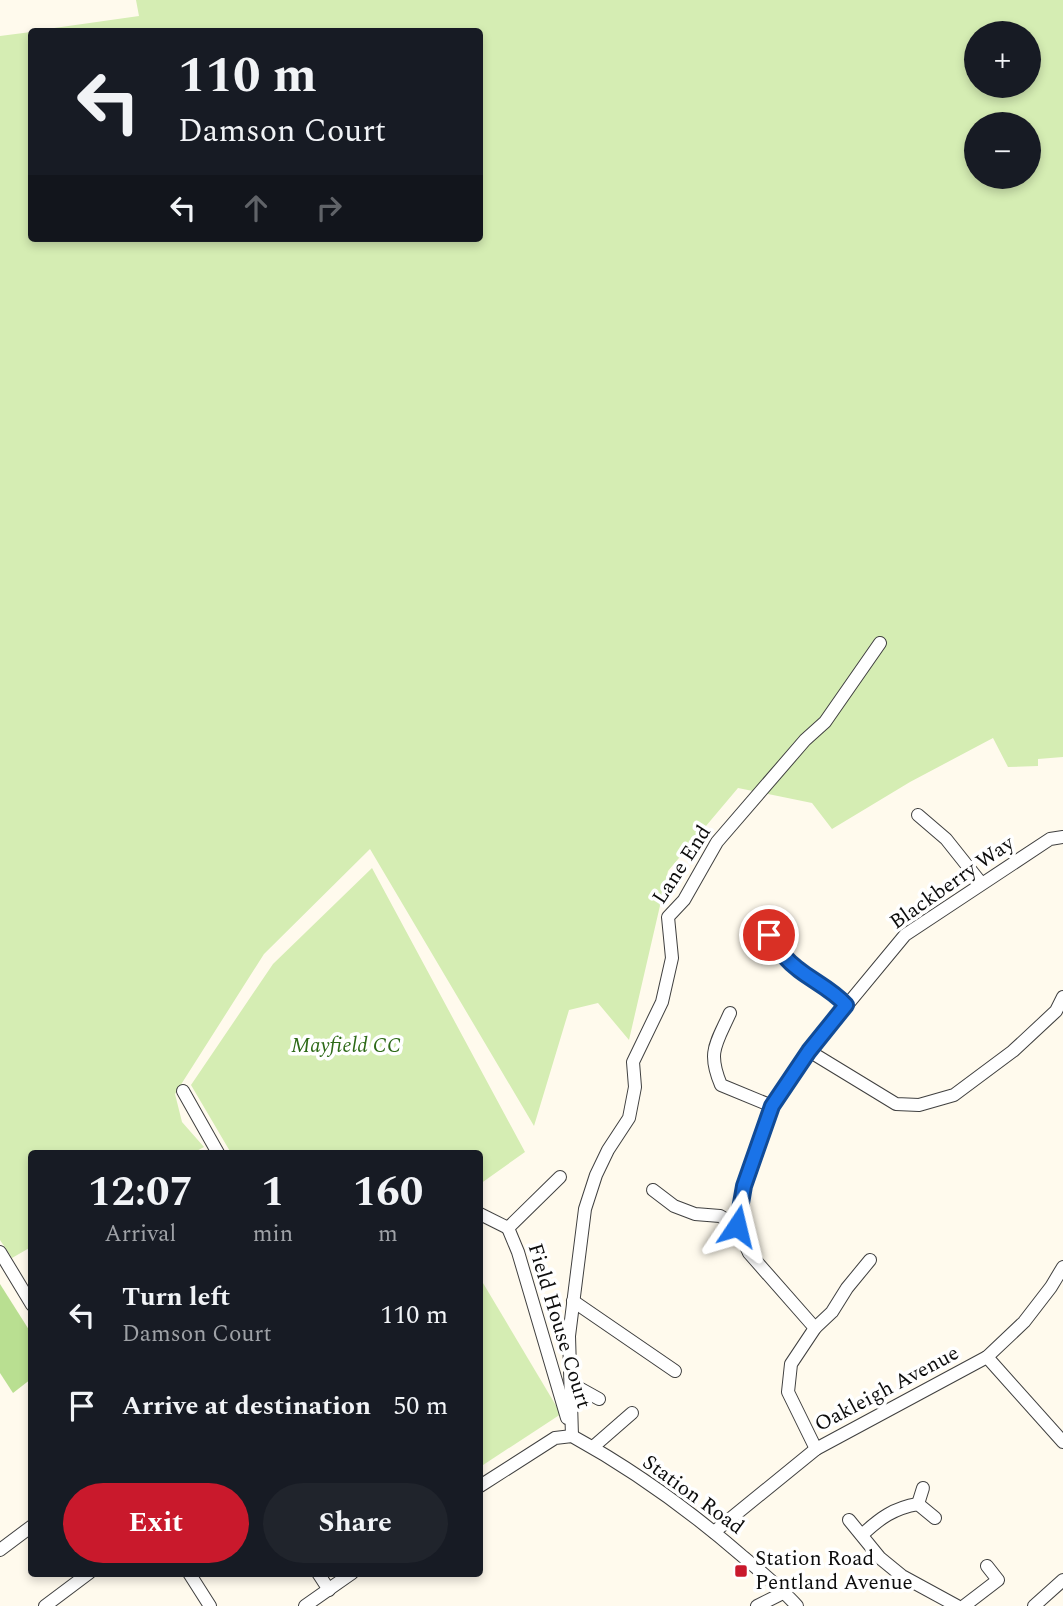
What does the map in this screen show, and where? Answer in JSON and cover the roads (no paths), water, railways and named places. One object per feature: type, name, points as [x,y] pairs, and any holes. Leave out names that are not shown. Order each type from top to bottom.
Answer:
[{"type":"street","name":"Lane End","points":[[572,1436],[569,1336],[586,1209],[608,1150],[629,1118],[635,1087],[633,1062],[662,1002],[673,958],[668,917],[684,900],[717,842],[825,722],[880,643]]},
{"type":"street","points":[[918,815],[946,839],[981,883]]},
{"type":"street","name":"Blackberry Way","points":[[737,1226],[744,1186],[772,1106],[809,1051],[846,1005],[905,935],[1050,839],[1063,837]]},
{"type":"street","points":[[769,935],[786,958],[801,971],[825,985],[846,1005]]},
{"type":"street","points":[[809,1051],[896,1104],[919,1105],[954,1095],[1013,1051],[1056,1011],[1063,997]]},
{"type":"street","points":[[730,1013],[713,1051],[714,1067],[721,1085],[772,1106]]},
{"type":"street","points":[[183,1091],[216,1150]]},
{"type":"street","name":"Field House Court","points":[[508,1227],[560,1177]]},
{"type":"street","points":[[653,1190],[674,1206],[695,1214],[720,1216],[737,1226],[749,1253],[815,1328]]},
{"type":"street","name":"Field House Court","points":[[483,1215],[508,1227],[518,1252],[572,1436]]},
{"type":"street","points":[[0,1252],[28,1298]]},
{"type":"street","points":[[816,1449],[788,1392],[792,1364],[815,1328],[832,1312],[870,1260]]},
{"type":"street","name":"Oakleigh Avenue","points":[[714,1532],[816,1449],[987,1357],[1024,1322],[1051,1287],[1063,1266]]},
{"type":"street","points":[[573,1301],[675,1371]]},
{"type":"street","points":[[987,1357],[1063,1442]]},
{"type":"street","points":[[572,1384],[599,1399]]},
{"type":"street","points":[[593,1447],[632,1413]]},
{"type":"street","points":[[483,1484],[555,1438],[572,1436]]},
{"type":"street","name":"Station Road","points":[[572,1436],[656,1489],[714,1532],[785,1592],[797,1606]]},
{"type":"street","points":[[918,1504],[923,1488]]},
{"type":"street","points":[[918,1504],[935,1518]]},
{"type":"street","points":[[862,1535],[881,1517],[902,1507],[918,1504]]},
{"type":"street","points":[[849,1520],[880,1558],[901,1576],[957,1606]]},
{"type":"street","points":[[0,1550],[28,1529]]},
{"type":"street","points":[[964,1606],[998,1580],[987,1566]]},
{"type":"street","points":[[45,1606],[84,1577]]},
{"type":"street","points":[[192,1577],[210,1606]]},
{"type":"street","points":[[321,1577],[329,1590]]},
{"type":"street","points":[[305,1606],[347,1577]]},
{"type":"street","points":[[1034,1606],[1063,1580]]},
{"type":"street","points":[[757,1606],[785,1592]]},
{"type":"place","name":"Station Road Pentland Avenue","points":[[741,1571]]},
{"type":"park label","name":"Mayfield CC","points":[[346,1046]]}]
